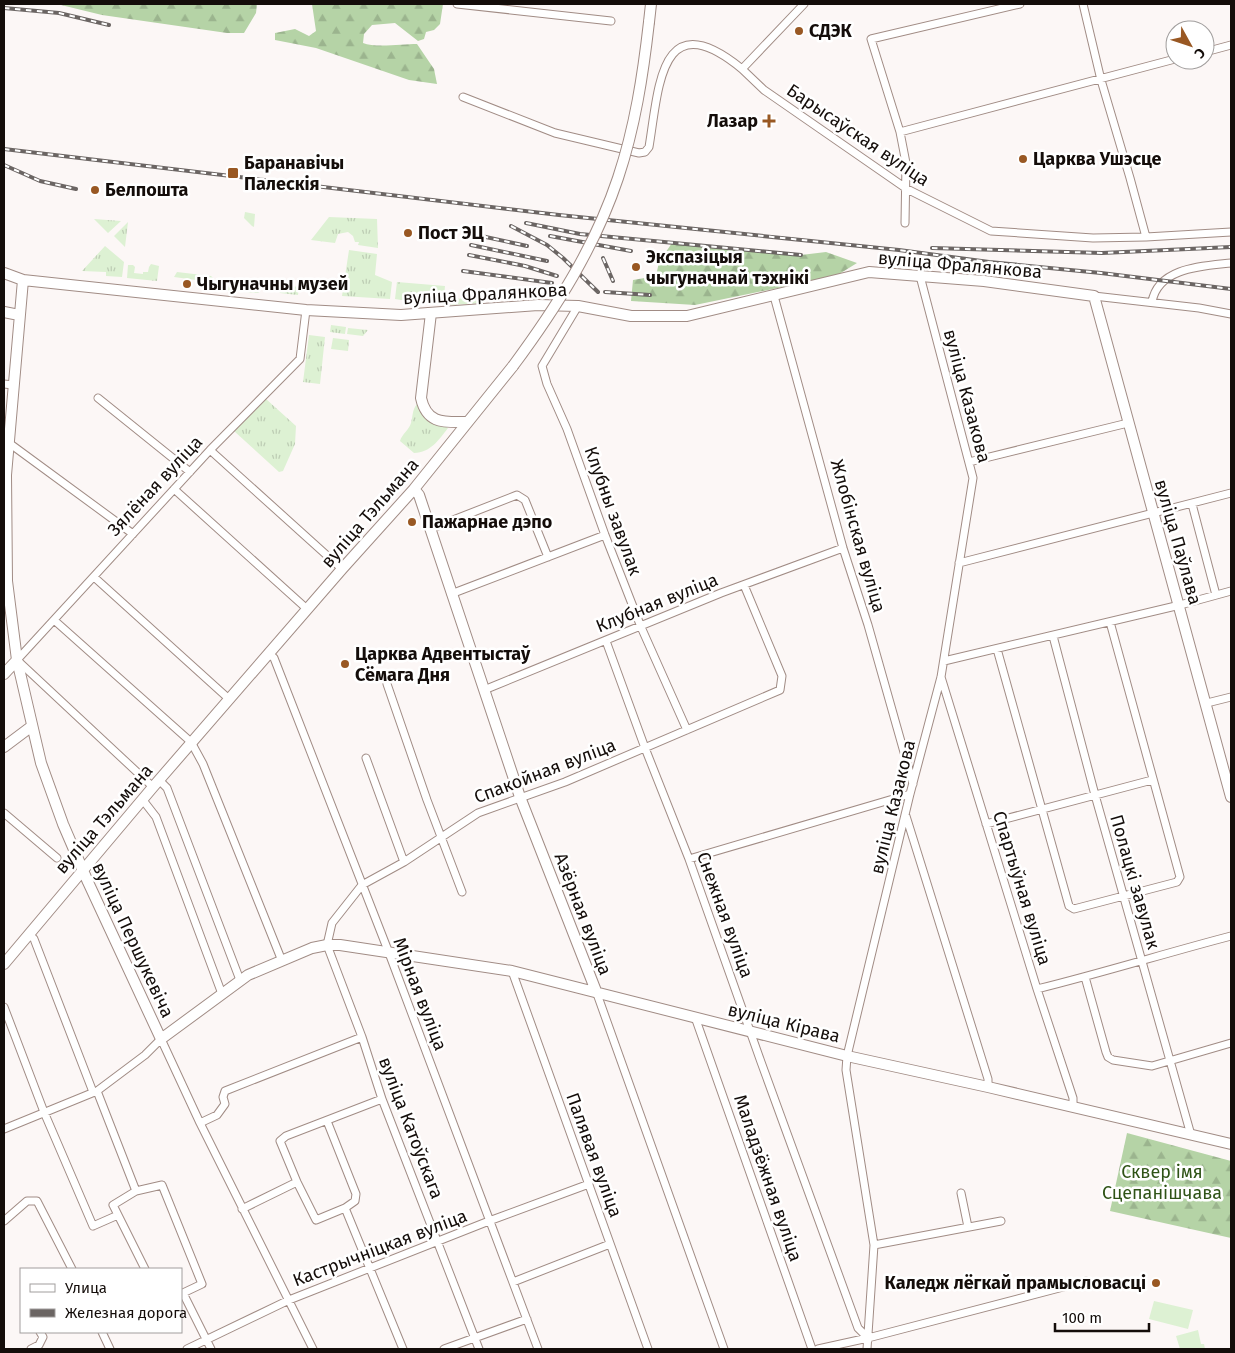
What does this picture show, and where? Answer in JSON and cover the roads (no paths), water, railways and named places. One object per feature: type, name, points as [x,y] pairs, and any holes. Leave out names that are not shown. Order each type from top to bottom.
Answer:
[{"type":"main road","name":"вуліца Тэльмана","points":[[4,964],[82,869],[191,742],[342,568],[414,489],[540,331],[574,276],[602,219],[618,178],[641,88],[651,4]]},
{"type":"main road","name":"вуліца Фралянкова","points":[[4,273],[23,280],[306,310],[401,315],[538,305],[578,306],[630,316],[687,316],[869,272],[984,281],[1094,296]]},
{"type":"main road","name":"вуліца Першукевіча","points":[[23,280],[8,385],[6,475],[5,582],[17,660],[41,764],[63,824],[161,1039]]},
{"type":"main road","name":"вуліца Паўлава","points":[[1094,296],[1153,514],[1207,703],[1227,765],[1231,797]]},
{"type":"main road","points":[[4,312],[19,315]]},
{"type":"main road","points":[[431,313],[421,398],[422,406],[426,412],[440,422],[469,420]]},
{"type":"main road","name":"Азёрная вуліца","points":[[414,489],[419,495],[520,797],[596,991]]},
{"type":"main road","name":"Зялёная вуліца","points":[[4,674],[17,660]]},
{"type":"main road","points":[[4,747],[32,726]]},
{"type":"main road","points":[[161,1039],[240,980],[312,948],[327,945]]},
{"type":"main road","name":"вуліца Кірава","points":[[327,945],[340,945],[512,971],[847,1056],[1231,1144]]},
{"type":"street","points":[[457,4],[611,21]]},
{"type":"street","points":[[742,69],[804,4]]},
{"type":"street","points":[[905,223],[906,163],[900,132],[871,39],[1000,6],[1020,4]]},
{"type":"street","points":[[1083,4],[1101,80],[1146,237]]},
{"type":"street","name":"Барысаўская вуліца","points":[[463,97],[555,133],[639,153],[645,152],[648,147],[661,76],[668,58],[676,49],[693,43],[727,57],[767,92],[907,189],[991,231],[1093,238],[1231,232]]},
{"type":"street","points":[[1215,49],[1231,45]]},
{"type":"street","points":[[900,132],[1165,63]]},
{"type":"street","points":[[1152,302],[1153,296],[1173,275],[1188,268],[1231,263]]},
{"type":"street","name":"вуліца Казакова","points":[[867,1349],[874,1245],[846,1070],[847,1056],[910,794],[941,677],[973,478],[920,276]]},
{"type":"street","name":"Жлобінская вуліца","points":[[774,296],[843,548],[868,625],[913,785]]},
{"type":"street","name":"вуліца Фралянкова","points":[[1094,296],[1152,302],[1231,314]]},
{"type":"street","name":"Клубны завулак","points":[[578,306],[542,366],[546,384],[567,429],[605,535],[641,627],[687,730]]},
{"type":"street","name":"Зялёная вуліца","points":[[17,660],[210,450],[300,359],[306,310]]},
{"type":"street","points":[[98,398],[190,472]]},
{"type":"street","points":[[969,462],[1128,424]]},
{"type":"street","points":[[8,443],[133,534]]},
{"type":"street","points":[[210,450],[342,568]]},
{"type":"street","points":[[174,489],[307,609]]},
{"type":"street","points":[[959,563],[1231,493]]},
{"type":"street","points":[[430,529],[517,495],[525,500],[548,556]]},
{"type":"street","points":[[1192,504],[1216,595]]},
{"type":"street","points":[[451,594],[605,535]]},
{"type":"street","name":"Клубная вуліца","points":[[484,690],[744,584],[843,548]]},
{"type":"street","points":[[94,577],[229,699]]},
{"type":"street","name":"Спакойная вуліца","points":[[327,945],[332,923],[362,885],[404,862],[478,813],[564,782],[780,690],[782,676],[744,584]]},
{"type":"street","points":[[944,661],[1180,606],[1231,591]]},
{"type":"street","points":[[54,620],[191,742],[203,764],[282,961]]},
{"type":"street","points":[[997,649],[1069,906],[1074,909],[1176,882],[1180,877],[1110,622]]},
{"type":"street","name":"Полацкі завулак","points":[[1053,636],[1095,796],[1190,1135]]},
{"type":"street","name":"Снежная вуліца","points":[[606,641],[689,859],[858,1328],[868,1338]]},
{"type":"street","name":"Мірная вуліца","points":[[268,653],[274,658],[389,953],[538,1349]]},
{"type":"street","points":[[17,660],[156,783],[167,788],[240,980]]},
{"type":"street","name":"Спартыўная вуліца","points":[[941,677],[1037,989],[1073,1098],[1073,1107]]},
{"type":"street","points":[[387,684],[462,892]]},
{"type":"street","points":[[1207,703],[1231,697]]},
{"type":"street","points":[[366,758],[404,862]]},
{"type":"street","points":[[986,824],[1152,780]]},
{"type":"street","points":[[689,859],[910,794]]},
{"type":"street","points":[[142,799],[156,816],[222,994]]},
{"type":"street","points":[[4,813],[57,858]]},
{"type":"street","points":[[906,816],[988,1079],[988,1087]]},
{"type":"street","points":[[29,934],[34,939],[136,1191]]},
{"type":"street","points":[[1037,989],[1231,936]]},
{"type":"street","name":"вуліца Катоўскага","points":[[327,945],[362,1037],[382,1099],[479,1349]]},
{"type":"street","name":"Палявая вуліца","points":[[512,971],[648,1349]]},
{"type":"street","points":[[1084,977],[1108,1057],[1113,1060],[1148,1066],[1170,1062],[1231,1043]]},
{"type":"street","name":"Азёрная вуліца","points":[[596,991],[724,1349]]},
{"type":"street","points":[[4,1007],[44,1112],[93,1226],[118,1215]]},
{"type":"street","name":"Маладзёжная вуліца","points":[[695,1018],[812,1349]]},
{"type":"street","points":[[200,1122],[217,1115],[225,1104],[223,1097],[225,1091],[362,1037]]},
{"type":"street","points":[[4,1129],[95,1091],[145,1054],[161,1039]]},
{"type":"street","name":"вуліца Першукевіча","points":[[161,1039],[242,1209],[313,1349]]},
{"type":"street","points":[[327,1121],[356,1194],[355,1201],[345,1208],[316,1220],[297,1182],[280,1141],[286,1136],[382,1099]]},
{"type":"street","points":[[242,1209],[297,1182]]},
{"type":"street","name":"Кастрычніцкая вуліца","points":[[186,1349],[289,1300],[489,1221],[589,1184]]},
{"type":"street","points":[[144,1268],[113,1205],[136,1191],[162,1185],[202,1284],[182,1294],[211,1349]]},
{"type":"street","points":[[962,1193],[968,1227]]},
{"type":"street","points":[[4,1221],[27,1201],[37,1201],[71,1268]]},
{"type":"street","points":[[345,1208],[403,1349]]},
{"type":"street","points":[[874,1245],[1001,1221]]},
{"type":"street","points":[[512,1282],[610,1244]]},
{"type":"street","points":[[818,1349],[868,1338],[1086,1281]]},
{"type":"street","points":[[444,1349],[527,1319]]},
{"type":"street","points":[[31,1349],[38,1345],[43,1337],[41,1333]]},
{"type":"street","points":[[102,1333],[110,1349]]},
{"type":"railway","points":[[4,8],[59,13],[109,25]]},
{"type":"railway","points":[[4,149],[559,215],[899,250],[1231,289]]},
{"type":"railway","points":[[4,165],[40,181],[76,189]]},
{"type":"railway","points":[[526,223],[580,234],[801,255]]},
{"type":"railway","points":[[511,226],[547,245],[598,292]]},
{"type":"railway","points":[[472,234],[527,246]]},
{"type":"railway","points":[[550,236],[631,251]]},
{"type":"railway","points":[[471,245],[547,261]]},
{"type":"railway","points":[[932,248],[1102,253],[1231,247]]},
{"type":"railway","points":[[469,255],[525,266],[557,276]]},
{"type":"railway","points":[[603,258],[613,281]]},
{"type":"railway","points":[[463,271],[552,283]]},
{"type":"railway","points":[[605,292],[650,295]]},
{"type":"place","name":"СДЭК","points":[[799,31]]},
{"type":"place","name":"Лазар","points":[[769,121]]},
{"type":"place","name":"Царква Ушэсце","points":[[1023,159]]},
{"type":"place","name":"Баранавічы Палескія","points":[[233,173]]},
{"type":"place","name":"Белпошта","points":[[95,190]]},
{"type":"place","name":"Пост ЭЦ","points":[[408,233]]},
{"type":"place","name":"Экспазіцыя чыгуначнай тэхнікі","points":[[636,267]]},
{"type":"place","name":"Чыгуначны музей","points":[[187,284]]},
{"type":"place","name":"Пажарнае дэпо","points":[[412,522]]},
{"type":"place","name":"Царква Адвентыстаў Сёмага Дня","points":[[345,664]]},
{"type":"place","name":"Каледж лёгкай прамысловасці","points":[[1156,1283]]},
{"type":"park label","name":"Сквер імя Сцепанішчава","points":[[1162,1182]]}]
